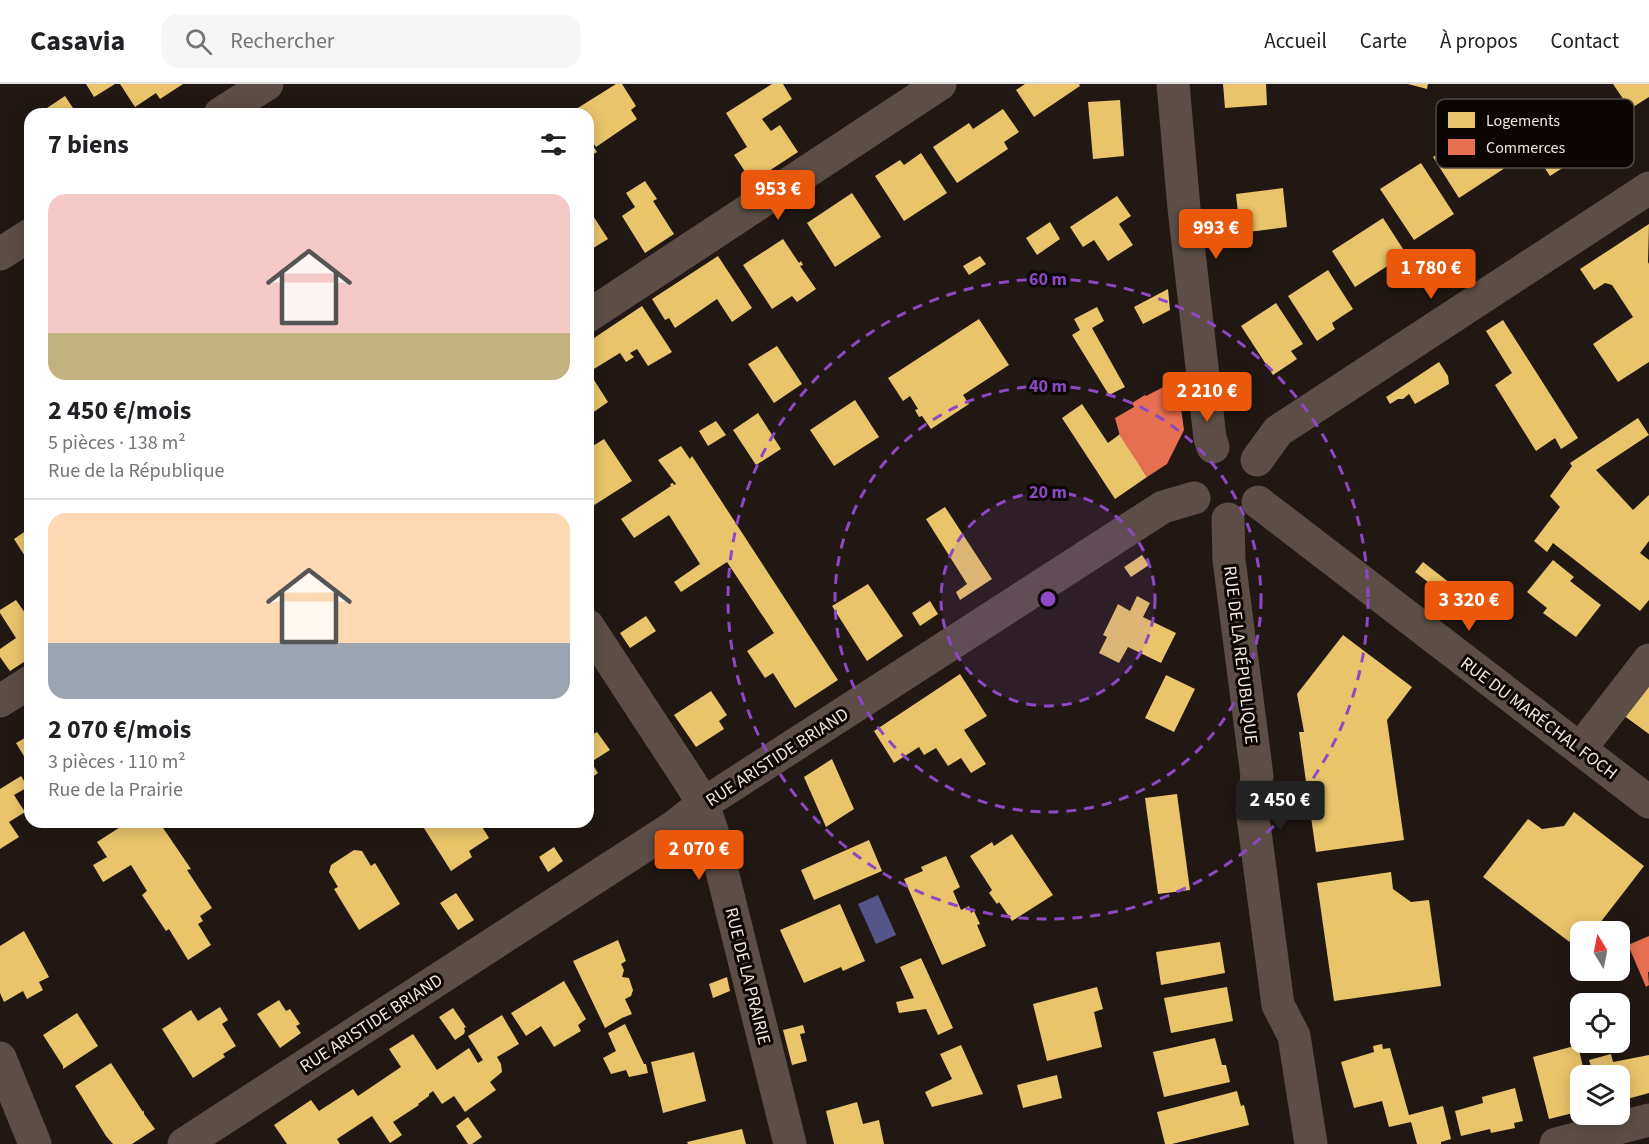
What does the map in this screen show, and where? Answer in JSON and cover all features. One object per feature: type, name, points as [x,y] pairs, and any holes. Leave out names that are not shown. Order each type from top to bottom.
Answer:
[{"type":"street","points":[[594,312],[940,84]]},
{"type":"street","points":[[1173,84],[1184,208],[1210,438],[1213,447]]},
{"type":"street","points":[[1257,460],[1278,431],[1649,188]]},
{"type":"street","points":[[0,254],[24,239]]},
{"type":"street","points":[[1238,446],[1248,451],[1257,460],[1263,470],[1265,481],[1258,502],[1250,511],[1228,519],[1209,513],[1194,498],[1191,489],[1193,469],[1198,460],[1213,447],[1238,446]]},
{"type":"street","name":"RUE ARISTIDE BRIAND","points":[[184,1144],[665,833],[703,804],[1163,507],[1194,498]]},
{"type":"street","name":"RUE DU MARÉCHAL FOCH","points":[[1258,502],[1649,802]]},
{"type":"street","name":"RUE DE LA RÉPUBLIQUE","points":[[1228,519],[1229,560],[1257,776],[1252,809],[1255,832],[1278,1005],[1294,1036],[1311,1144]]},
{"type":"street","name":"RUE DE LA PRAIRIE","points":[[594,635],[703,804],[712,831],[790,1144]]},
{"type":"street","points":[[1580,749],[1649,660]]},
{"type":"street","points":[[0,701],[24,686]]},
{"type":"street","points":[[0,1058],[35,1144]]},
{"type":"street","points":[[1556,1144],[1649,1120]]},
{"type":"shaded area","points":[[878,895],[896,935],[876,944],[858,904]]},
{"type":"building: Logements","points":[[86,84],[115,84],[94,97]]},
{"type":"building: Logements","points":[[120,84],[183,84],[160,99],[156,93],[135,107]]},
{"type":"building: Logements","points":[[616,84],[622,84],[636,106],[631,110],[637,119],[596,147],[594,144],[594,108],[578,108]]},
{"type":"building: Logements","points":[[772,84],[783,84],[792,99],[762,119],[771,131],[780,125],[798,152],[752,182],[734,155],[747,147],[726,113]]},
{"type":"building: Logements","points":[[1025,84],[1079,84],[1080,86],[1034,117],[1016,90]]},
{"type":"building: Logements","points":[[1223,84],[1266,84],[1267,105],[1225,108]]},
{"type":"building: Logements","points":[[1408,84],[1428,84],[1427,89]]},
{"type":"building: Logements","points":[[1613,84],[1649,84],[1649,97],[1634,106],[1634,99],[1623,99]]},
{"type":"building: Logements","points":[[65,96],[73,108],[47,108]]},
{"type":"building: Logements","points":[[1120,100],[1124,156],[1093,159],[1088,102]]},
{"type":"building: Logements","points":[[1003,109],[1019,132],[1004,142],[1008,149],[957,183],[933,147],[969,123],[973,129]]},
{"type":"building: Logements","points":[[921,153],[947,193],[904,221],[875,176],[900,160],[904,165]]},
{"type":"building: Logements","points":[[1421,163],[1454,214],[1414,240],[1380,189]]},
{"type":"building: Logements","points":[[1440,168],[1505,168],[1459,198]]},
{"type":"building: Logements","points":[[1545,168],[1562,168],[1550,176]]},
{"type":"building: Logements","points":[[645,181],[657,199],[653,201],[674,234],[645,253],[622,216],[635,207],[626,193]]},
{"type":"building: Logements","points":[[1283,188],[1287,227],[1240,233],[1236,194]]},
{"type":"building: Logements","points":[[852,193],[881,237],[835,267],[807,223]]},
{"type":"building: Logements","points":[[1117,196],[1131,216],[1119,224],[1133,245],[1108,261],[1094,240],[1083,247],[1070,227]]},
{"type":"building: Logements","points":[[594,217],[608,239],[594,248]]},
{"type":"building: Logements","points":[[1383,218],[1418,272],[1401,283],[1389,265],[1355,287],[1332,251]]},
{"type":"building: Logements","points":[[1050,222],[1060,239],[1037,255],[1026,238]]},
{"type":"building: Logements","points":[[1649,224],[1649,362],[1618,382],[1593,344],[1633,317],[1612,285],[1605,283],[1594,290],[1580,269]]},
{"type":"building: Logements","points":[[783,239],[799,263],[801,261],[803,265],[800,266],[816,289],[797,302],[792,296],[772,309],[743,265]]},
{"type":"building: Logements","points":[[718,256],[752,308],[732,322],[717,299],[675,328],[669,318],[665,320],[652,299]]},
{"type":"building: Logements","points":[[980,256],[986,264],[969,275],[963,266]]},
{"type":"building: Logements","points":[[1328,270],[1353,309],[1332,323],[1335,329],[1317,341],[1288,296]]},
{"type":"building: Logements","points":[[1168,289],[1170,310],[1143,324],[1134,307]]},
{"type":"building: Logements","points":[[1276,303],[1303,344],[1291,351],[1297,359],[1273,375],[1241,326]]},
{"type":"building: Logements","points":[[642,306],[672,352],[648,366],[637,349],[630,353],[634,357],[626,362],[620,353],[594,369],[594,338]]},
{"type":"building: Logements","points":[[1097,307],[1104,321],[1092,328],[1125,387],[1109,395],[1072,335],[1080,330],[1074,319]]},
{"type":"building: Logements","points":[[979,319],[1009,365],[963,395],[969,404],[931,429],[922,416],[919,417],[915,410],[918,409],[910,396],[903,401],[888,378]]},
{"type":"building: Logements","points":[[1503,320],[1578,438],[1561,449],[1555,438],[1536,451],[1495,385],[1512,373],[1486,331]]},
{"type":"building: Logements","points":[[777,346],[802,384],[774,403],[748,364]]},
{"type":"building: Logements","points":[[1439,362],[1448,376],[1449,384],[1415,404],[1409,394],[1390,404],[1386,397]]},
{"type":"building: Logements","points":[[594,380],[608,402],[594,412]]},
{"type":"building: Logements","points":[[855,400],[879,437],[834,466],[810,430]]},
{"type":"building: Logements","points":[[1082,404],[1108,443],[1120,434],[1147,477],[1115,499],[1062,418]]},
{"type":"building: Logements","points":[[758,413],[781,449],[756,465],[733,430]]},
{"type":"building: Logements","points":[[1638,418],[1649,435],[1596,470],[1633,510],[1649,495],[1649,541],[1640,553],[1649,560],[1649,600],[1640,611],[1553,543],[1547,552],[1534,541],[1560,507],[1550,496],[1572,466],[1570,463]]},
{"type":"building: Logements","points":[[716,421],[726,435],[708,446],[699,431]]},
{"type":"building: Logements","points":[[604,439],[632,481],[594,505],[594,445]]},
{"type":"building: Logements","points":[[681,446],[690,459],[692,456],[838,680],[795,708],[773,673],[765,678],[747,651],[774,633],[727,562],[681,592],[674,582],[700,564],[669,515],[634,538],[621,519],[671,486],[670,484],[676,484],[658,460]]},
{"type":"building: Logements","points":[[945,507],[992,579],[960,600],[956,592],[967,584],[926,519]]},
{"type":"building: Logements","points":[[24,532],[24,555],[14,539]]},
{"type":"building: Logements","points":[[1142,555],[1149,565],[1131,577],[1124,567]]},
{"type":"building: Logements","points":[[1553,560],[1574,577],[1570,581],[1601,605],[1576,637],[1543,613],[1547,608],[1527,592]]},
{"type":"building: Logements","points":[[1423,562],[1482,608],[1474,618],[1415,572]]},
{"type":"building: Logements","points":[[868,584],[903,636],[867,661],[832,606]]},
{"type":"building: Logements","points":[[1137,596],[1150,603],[1143,617],[1176,633],[1161,663],[1128,647],[1119,663],[1099,653],[1107,637],[1103,635],[1118,604],[1130,611]]},
{"type":"building: Logements","points":[[16,600],[24,611],[24,662],[10,671],[0,657],[0,649],[16,638],[0,610]]},
{"type":"building: Logements","points":[[930,601],[938,614],[920,626],[912,613]]},
{"type":"building: Logements","points":[[646,616],[656,631],[630,648],[620,633]]},
{"type":"building: Logements","points":[[1343,635],[1412,687],[1387,720],[1404,840],[1316,852],[1299,732],[1304,732],[1297,694]]},
{"type":"building: Logements","points":[[960,674],[987,716],[964,730],[986,764],[971,773],[961,758],[948,766],[936,748],[924,755],[919,747],[894,763],[874,731]]},
{"type":"building: Logements","points":[[1166,675],[1195,689],[1174,732],[1145,718]]},
{"type":"building: Logements","points":[[1646,685],[1649,687],[1649,734],[1623,715]]},
{"type":"building: Logements","points":[[711,691],[727,715],[719,721],[724,729],[696,747],[674,715]]},
{"type":"building: Logements","points":[[597,732],[610,750],[594,760],[594,734]]},
{"type":"building: Logements","points":[[24,738],[24,756],[16,743]]},
{"type":"building: Logements","points":[[832,759],[854,809],[826,827],[804,777]]},
{"type":"building: Logements","points":[[21,776],[24,781],[24,789],[14,795],[24,813],[9,822],[19,837],[0,849],[0,789]]},
{"type":"building: Logements","points":[[1177,794],[1190,890],[1158,894],[1145,798]]},
{"type":"building: Logements","points":[[1574,812],[1644,866],[1602,921],[1570,921],[1570,942],[1483,877],[1528,819],[1542,829],[1564,826]]},
{"type":"building: Logements","points":[[119,828],[163,828],[191,869],[187,870],[212,908],[200,916],[203,921],[198,924],[211,945],[188,960],[169,929],[166,931],[142,895],[147,891],[131,865],[103,882],[93,865],[107,857],[97,842]]},
{"type":"building: Logements","points":[[424,828],[483,828],[489,838],[469,851],[472,857],[451,871]]},
{"type":"building: Logements","points":[[1012,834],[1053,895],[1012,921],[999,902],[997,904],[989,893],[992,890],[970,856],[992,842],[994,846]]},
{"type":"building: Logements","points":[[869,840],[882,871],[814,900],[801,870]]},
{"type":"building: Logements","points":[[554,847],[563,861],[548,872],[539,857]]},
{"type":"building: Logements","points":[[354,850],[362,851],[371,866],[375,863],[400,904],[359,930],[334,889],[338,887],[329,872],[331,865]]},
{"type":"building: Logements","points":[[946,856],[960,887],[953,891],[961,910],[969,906],[971,913],[974,911],[986,946],[942,965],[904,879],[923,871],[921,867]]},
{"type":"building: Logements","points":[[1391,872],[1393,889],[1411,902],[1429,900],[1441,986],[1334,1001],[1317,883]]},
{"type":"building: Logements","points":[[456,893],[474,920],[458,930],[440,903]]},
{"type":"building: Logements","points":[[840,904],[865,961],[843,971],[841,967],[804,983],[780,930]]},
{"type":"building: Logements","points":[[24,931],[49,977],[39,982],[43,990],[27,999],[23,991],[4,1002],[0,993],[0,946]]},
{"type":"building: Logements","points":[[618,940],[626,961],[621,964],[624,970],[622,977],[629,978],[633,990],[631,996],[625,999],[632,1014],[605,1028],[573,961]]},
{"type":"building: Logements","points":[[1220,942],[1225,973],[1161,985],[1156,952]]},
{"type":"building: Logements","points":[[921,958],[953,1028],[938,1035],[926,1009],[899,1013],[896,1002],[914,998],[900,967]]},
{"type":"building: Logements","points":[[727,977],[730,991],[713,998],[709,984]]},
{"type":"building: Logements","points":[[564,981],[586,1019],[578,1025],[581,1031],[554,1047],[541,1026],[526,1036],[511,1013]]},
{"type":"building: Logements","points":[[1097,987],[1103,1009],[1094,1012],[1102,1047],[1047,1061],[1033,1004]]},
{"type":"building: Logements","points":[[1227,987],[1233,1021],[1171,1033],[1164,998]]},
{"type":"building: Logements","points":[[279,1000],[286,1011],[290,1009],[300,1024],[296,1026],[301,1033],[280,1048],[257,1014]]},
{"type":"building: Logements","points":[[220,1007],[228,1020],[222,1024],[236,1046],[223,1054],[225,1057],[193,1078],[162,1029],[191,1010],[198,1021]]},
{"type":"building: Logements","points":[[453,1008],[466,1027],[464,1034],[455,1040],[439,1017]]},
{"type":"building: Logements","points":[[77,1013],[98,1046],[63,1069],[43,1035]]},
{"type":"building: Logements","points":[[502,1015],[519,1044],[497,1057],[502,1072],[490,1082],[496,1090],[465,1112],[454,1096],[442,1104],[433,1091],[419,1105],[393,1122],[402,1135],[390,1143],[372,1116],[337,1139],[340,1144],[287,1144],[274,1125],[311,1100],[319,1111],[353,1089],[358,1096],[401,1067],[389,1049],[413,1034],[437,1070],[469,1048],[478,1063],[483,1060],[468,1036]]},
{"type":"building: Logements","points":[[625,1024],[646,1064],[648,1073],[629,1077],[626,1070],[611,1074],[603,1058],[616,1051],[608,1033]]},
{"type":"building: Logements","points":[[803,1025],[805,1033],[800,1034],[807,1061],[792,1065],[783,1030]]},
{"type":"building: Logements","points":[[1215,1038],[1222,1065],[1226,1065],[1230,1082],[1164,1097],[1153,1052]]},
{"type":"building: Logements","points":[[1382,1044],[1383,1049],[1390,1048],[1409,1115],[1443,1106],[1451,1139],[1441,1144],[1417,1144],[1411,1122],[1389,1127],[1382,1101],[1354,1108],[1341,1062],[1374,1052],[1373,1046]]},
{"type":"building: Logements","points":[[961,1045],[983,1094],[932,1107],[925,1092],[952,1079],[940,1054]]},
{"type":"building: Logements","points":[[1570,1047],[1570,1053],[1580,1053],[1583,1065],[1570,1065],[1570,1114],[1549,1119],[1533,1057]]},
{"type":"building: Logements","points":[[694,1052],[706,1101],[663,1113],[651,1062]]},
{"type":"building: Logements","points":[[1611,1054],[1613,1062],[1649,1055],[1649,1093],[1630,1098],[1630,1065],[1591,1065],[1589,1060]]},
{"type":"building: Logements","points":[[111,1063],[155,1129],[132,1144],[113,1144],[75,1086]]},
{"type":"building: Logements","points":[[1057,1075],[1062,1098],[1023,1108],[1017,1085]]},
{"type":"building: Logements","points":[[1515,1088],[1523,1121],[1514,1123],[1515,1128],[1491,1133],[1490,1129],[1461,1136],[1455,1111],[1483,1103],[1482,1097]]},
{"type":"building: Logements","points":[[1237,1091],[1241,1106],[1244,1105],[1249,1125],[1165,1144],[1157,1112]]},
{"type":"building: Logements","points":[[857,1102],[863,1124],[879,1120],[884,1144],[834,1144],[826,1111]]},
{"type":"building: Logements","points":[[468,1117],[482,1137],[472,1144],[468,1144],[456,1126]]},
{"type":"building: Logements","points":[[742,1129],[746,1144],[688,1144],[687,1142]]},
{"type":"building: Commerces","points":[[1177,380],[1184,430],[1167,464],[1147,477],[1120,436],[1115,418],[1134,407],[1132,403],[1145,395]]},
{"type":"building: Commerces","points":[[1649,936],[1649,985],[1646,987],[1630,950],[1630,944]]}]
